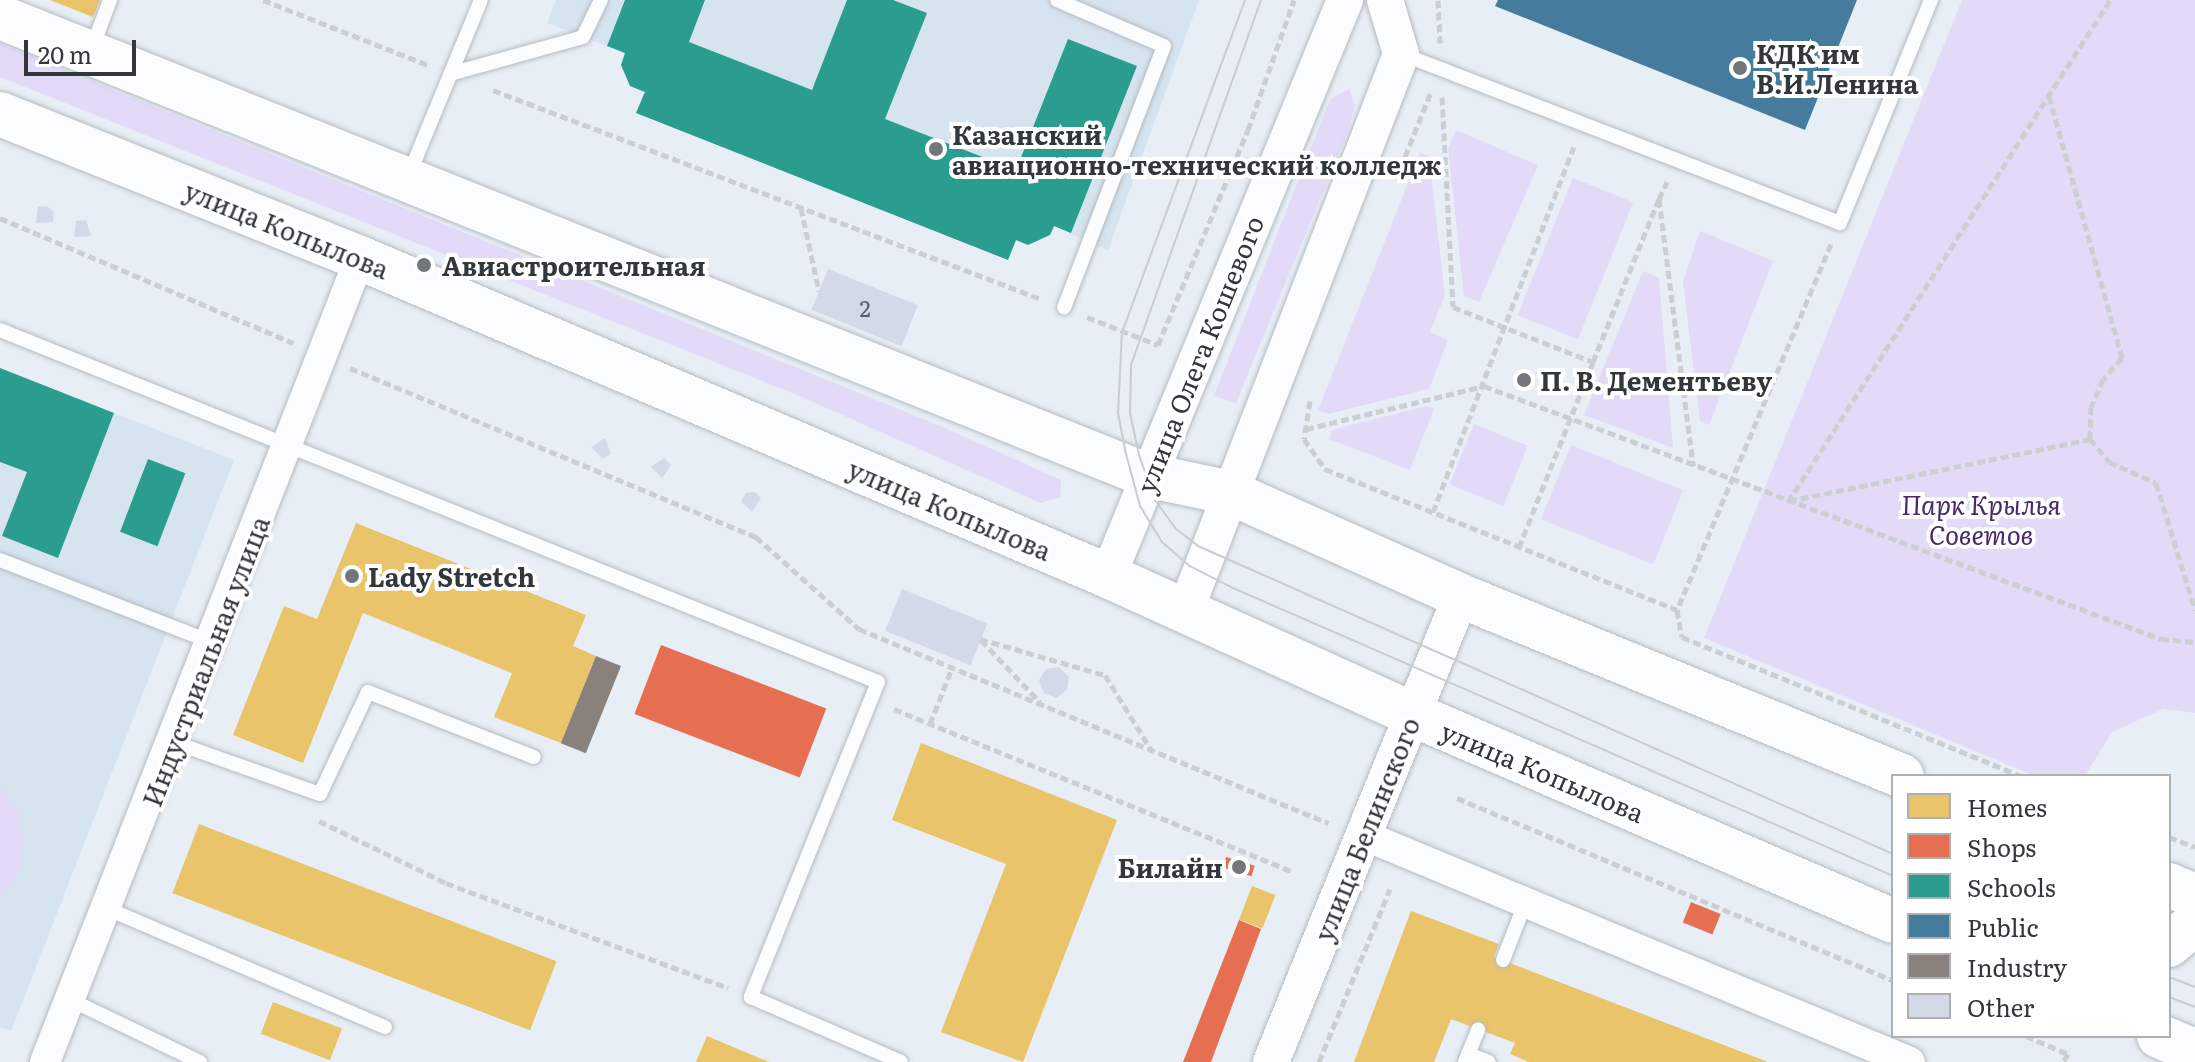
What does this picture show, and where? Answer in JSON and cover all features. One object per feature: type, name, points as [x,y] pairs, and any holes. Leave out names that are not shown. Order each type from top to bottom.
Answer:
[{"type":"main road","points":[[0,17],[405,182],[1150,476],[1231,493],[1461,596],[1897,774]]},
{"type":"main road","name":"улица Копылова","points":[[0,114],[360,258],[1186,609],[1414,715],[1891,920]]},
{"type":"main road","points":[[2171,886],[2195,896]]},
{"type":"main road","points":[[2171,943],[2195,923]]},
{"type":"main road","points":[[2171,1030],[2195,1051]]},
{"type":"main road","points":[[2164,1038],[2195,1051]]},
{"type":"street","name":"улица Олега Кошевого","points":[[1108,576],[1345,0]]},
{"type":"street","points":[[1186,609],[1401,54],[1385,0]]},
{"type":"street","name":"Индустриальная улица","points":[[45,1062],[73,1001],[360,258]]},
{"type":"street","name":"улица Белинского","points":[[1271,1062],[1461,596]]},
{"type":"street","points":[[1363,835],[1527,899],[1910,1062]]},
{"type":"lane","points":[[90,54],[110,0]]},
{"type":"lane","points":[[405,182],[481,0]]},
{"type":"lane","points":[[450,74],[583,37],[601,0]]},
{"type":"lane","points":[[1057,0],[1164,46],[1064,308]]},
{"type":"lane","points":[[1401,54],[1840,223],[1931,0]]},
{"type":"lane","points":[[0,330],[878,682],[751,997],[901,1062]]},
{"type":"lane","points":[[0,560],[211,643]]},
{"type":"lane","points":[[173,742],[320,794],[368,692],[534,757]]},
{"type":"lane","points":[[1503,960],[1527,899]]},
{"type":"lane","points":[[108,909],[385,1027]]},
{"type":"lane","points":[[73,1001],[200,1062]]},
{"type":"lane","points":[[1478,1029],[1467,1058],[1489,1062]]},
{"type":"path","points":[[263,0],[1158,345],[1248,130],[1294,0]]},
{"type":"path","points":[[1438,0],[1453,307],[1593,362]]},
{"type":"path","points":[[1788,502],[2110,0]]},
{"type":"path","points":[[1393,186],[1440,69]]},
{"type":"path","points":[[2049,95],[2122,358],[2103,379],[2091,407],[2090,439],[2109,462],[2156,483],[2195,610]]},
{"type":"path","points":[[1433,512],[1582,125]]},
{"type":"path","points":[[1519,547],[1659,199],[1693,466]]},
{"type":"path","points":[[801,208],[819,291]]},
{"type":"path","points":[[0,218],[756,537],[859,629],[1363,835]]},
{"type":"path","points":[[1840,223],[1729,479],[1677,610],[1682,637],[2016,774]]},
{"type":"path","points":[[1306,429],[1484,386],[2161,639],[2195,642]]},
{"type":"path","points":[[1314,389],[1304,439],[1325,469],[1677,610]]},
{"type":"path","points":[[1788,502],[2090,439]]},
{"type":"path","points":[[1044,706],[980,639],[1105,675],[1152,751]]},
{"type":"path","points":[[930,724],[952,668]]},
{"type":"path","points":[[1457,798],[1891,979]]},
{"type":"path","points":[[308,816],[446,883],[751,997]]},
{"type":"path","points":[[2171,838],[2195,847]]},
{"type":"path","points":[[1319,1062],[1390,889]]},
{"type":"path","points":[[2031,1038],[2068,1054],[2063,1062]]},
{"type":"shaded area","name":"Казанский авиационно-технический колледж","points":[[556,0],[1199,0],[1108,250],[1055,227],[1050,235],[1028,245],[1016,241],[1008,260],[636,113],[644,92],[630,86],[621,65],[625,53],[547,23]]},
{"type":"shaded area","points":[[0,368],[234,460],[11,1031],[0,1027]]},
{"type":"green space","name":"Парк Крылья Советов","points":[[1962,0],[2195,0],[2195,713],[2163,709],[2112,732],[2086,774],[2030,774],[1704,638]]},
{"type":"green space","points":[[0,44],[943,427],[1061,480],[1060,497],[1041,503],[797,395],[0,77]]},
{"type":"green space","points":[[1349,89],[1355,105],[1348,131],[1236,403],[1214,396],[1330,99]]},
{"type":"green space","points":[[1456,130],[1538,165],[1479,302],[1464,296],[1448,148]]},
{"type":"green space","points":[[1420,153],[1429,157],[1445,295],[1430,332],[1448,340],[1429,389],[1328,414],[1318,410]]},
{"type":"green space","points":[[1573,178],[1633,202],[1578,340],[1518,315]]},
{"type":"green space","points":[[1700,231],[1773,261],[1709,425],[1700,421],[1683,282]]},
{"type":"green space","points":[[1643,271],[1659,278],[1673,448],[1584,415]]},
{"type":"green space","points":[[1426,406],[1434,409],[1410,470],[1329,439],[1332,430]]},
{"type":"green space","points":[[1474,424],[1528,446],[1503,506],[1450,484]]},
{"type":"green space","points":[[1571,445],[1683,490],[1653,565],[1541,519]]},
{"type":"green space","points":[[0,786],[18,811],[24,841],[19,872],[0,899]]},
{"type":"building: Homes","points":[[50,0],[100,0],[93,17]]},
{"type":"building: Homes","points":[[356,523],[586,615],[573,646],[596,656],[561,743],[494,717],[512,673],[363,613],[303,763],[233,735],[284,606],[317,619]]},
{"type":"building: Homes","points":[[921,743],[1117,820],[1023,1062],[941,1032],[1006,864],[892,820]]},
{"type":"building: Homes","points":[[199,824],[557,961],[530,1030],[172,893]]},
{"type":"building: Homes","points":[[1252,886],[1275,895],[1262,929],[1239,920]]},
{"type":"building: Homes","points":[[1411,911],[1499,944],[1494,957],[1768,1062],[1529,1062],[1510,1054],[1515,1043],[1451,1019],[1434,1062],[1354,1062]]},
{"type":"building: Homes","points":[[273,1002],[342,1029],[330,1060],[261,1034]]},
{"type":"building: Homes","points":[[707,1036],[769,1062],[696,1062]]},
{"type":"building: Shops","points":[[661,645],[826,708],[800,778],[634,714]]},
{"type":"building: Shops","name":"Билайн","points":[[1226,857],[1255,866],[1251,876],[1223,868]]},
{"type":"building: Shops","points":[[1691,902],[1721,914],[1712,934],[1683,922]]},
{"type":"building: Shops","points":[[1239,920],[1261,929],[1211,1062],[1183,1062]]},
{"type":"building: Schools","points":[[625,0],[705,0],[689,42],[812,90],[847,0],[893,0],[927,13],[885,119],[1016,170],[1068,39],[1137,66],[1071,233],[1054,226],[1050,235],[1028,245],[1016,240],[1008,260],[636,113],[645,92],[630,86],[621,65],[625,53],[607,46]]},
{"type":"building: Schools","points":[[0,368],[114,413],[58,558],[2,536],[27,472],[0,462]]},
{"type":"building: Schools","points":[[148,459],[185,473],[157,546],[120,532]]},
{"type":"building: Public","name":"КДК им В.И.Ленина","points":[[1498,0],[1857,0],[1805,130],[1495,6]]},
{"type":"building: Industry","points":[[596,656],[621,666],[586,753],[561,743]]},
{"type":"building: Other","points":[[47,206],[54,212],[53,222],[36,223],[38,207]]},
{"type":"building: Other","points":[[86,220],[91,236],[74,237],[76,221]]},
{"type":"building: Other","points":[[828,269],[918,305],[901,346],[812,310]]},
{"type":"building: Other","points":[[605,438],[611,454],[603,459],[591,447]]},
{"type":"building: Other","points":[[664,458],[671,465],[662,478],[651,467]]},
{"type":"building: Other","points":[[755,492],[761,498],[752,512],[741,501],[746,493]]},
{"type":"building: Other","points":[[902,589],[987,623],[970,665],[885,631]]},
{"type":"building: Other","points":[[1059,667],[1069,677],[1067,690],[1056,698],[1044,693],[1039,680],[1046,669]]},
{"type":"tram line","points":[[1245,0],[1122,332],[1118,413],[1125,450],[1140,506],[1162,542],[1190,566],[1233,588],[1891,875]]},
{"type":"tram line","points":[[1261,0],[1131,366],[1130,413],[1139,455],[1155,500],[1175,528],[1198,546],[1891,853]]},
{"type":"tram line","points":[[2171,978],[2195,987]]},
{"type":"tram line","points":[[2171,998],[2195,1007]]},
{"type":"place","name":"КДК им В.И.Ленина","points":[[1740,68]]},
{"type":"place","name":"Казанский авиационно-технический колледж","points":[[936,149]]},
{"type":"place","name":"Авиастроительная","points":[[424,265]]},
{"type":"place","name":"П. В. Дементьеву","points":[[1524,380]]},
{"type":"place","name":"Lady Stretch","points":[[352,576]]},
{"type":"place","name":"Билайн","points":[[1239,867]]}]
